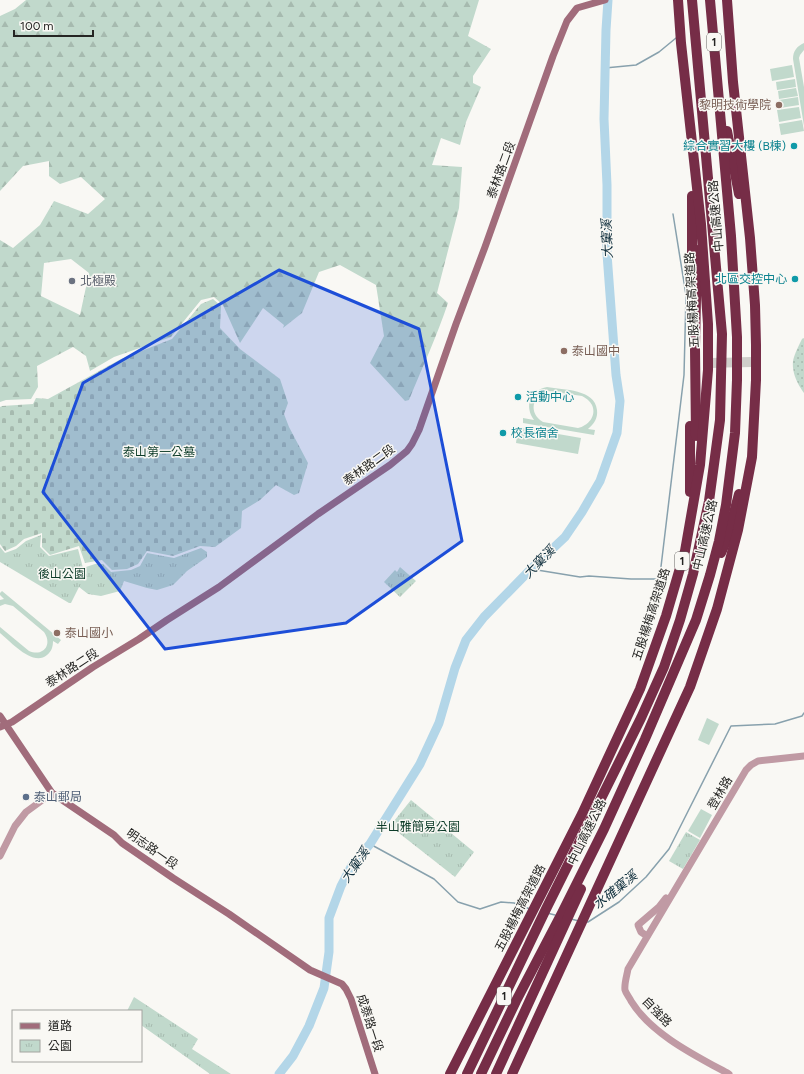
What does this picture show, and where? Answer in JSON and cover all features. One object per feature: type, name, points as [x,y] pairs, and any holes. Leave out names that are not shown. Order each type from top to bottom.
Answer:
[{"type":"highway","name":"五股楊梅高架道路","points":[[450,1074],[582,814],[640,689],[666,616],[685,551],[700,465],[708,370],[708,324],[701,224],[678,0]]},
{"type":"highway","points":[[664,667],[688,565],[697,424],[696,192],[694,113],[686,0]]},
{"type":"highway","name":"中山高速公路","points":[[466,1074],[539,917],[641,718],[664,667],[680,620],[693,574],[709,501],[720,420],[722,334],[692,0]]},
{"type":"highway","name":"中山高速公路","points":[[481,1074],[516,1001],[564,920],[645,739],[696,620],[717,548],[726,505],[733,454],[737,401],[737,338],[731,236],[710,0]]},
{"type":"highway","name":"1","points":[[512,1074],[690,687],[717,609],[738,530],[752,457],[756,380],[756,305],[733,82],[727,0]]},
{"type":"highway","points":[[690,48],[692,123],[692,267],[689,364],[690,542]]},
{"type":"highway","points":[[696,620],[727,539],[751,452],[758,406],[761,361],[762,322],[736,176],[717,84]]},
{"type":"highway","points":[[751,362],[761,361]]},
{"type":"highway","points":[[696,363],[711,363]]},
{"type":"highway","points":[[544,907],[635,716],[658,664],[678,610]]},
{"type":"highway","points":[[454,1074],[539,917]]},
{"type":"highway","points":[[496,1074],[564,920]]},
{"type":"main road","name":"泰林路二段","points":[[3,726],[219,587],[318,514],[390,465],[407,451],[419,430],[456,324],[567,21],[577,8],[605,0]]},
{"type":"main road","name":"明志路一段","points":[[0,716],[3,726],[52,793],[114,835],[122,843],[167,874],[229,914],[304,966],[338,982]]},
{"type":"main road","name":"成泰路一段","points":[[338,982],[346,989],[351,999],[375,1074]]},
{"type":"street","name":"登林路","points":[[681,879],[659,907],[638,926],[641,932],[647,936],[681,879],[746,770],[758,761],[804,756]]},
{"type":"street","points":[[0,856],[15,826],[26,812],[52,793]]},
{"type":"street","name":"自強路","points":[[647,936],[628,969],[626,991],[633,1004],[661,1034],[729,1074]]},
{"type":"highlighted area","points":[[279,270],[419,329],[462,541],[346,623],[165,649],[43,492],[83,383]]},
{"type":"green space","points":[[26,0],[479,0],[468,36],[491,49],[473,76],[473,83],[481,87],[466,122],[460,145],[441,138],[432,165],[462,167],[459,208],[437,293],[448,303],[409,400],[405,401],[370,363],[384,336],[376,285],[340,265],[319,272],[302,313],[283,328],[284,325],[263,308],[240,343],[223,305],[214,297],[201,300],[171,337],[114,357],[90,371],[86,356],[73,347],[37,366],[38,387],[31,399],[6,400],[0,402],[0,240],[13,248],[40,225],[54,201],[88,214],[105,199],[81,177],[60,184],[49,176],[49,161],[23,166],[0,191],[0,16],[15,9]],"holes":[[[71,259],[89,273],[80,315],[41,296],[44,263]]]},
{"type":"green space","points":[[804,43],[804,50],[799,58],[804,87],[804,126],[793,59],[796,49]]},
{"type":"green space","points":[[792,65],[794,77],[772,81],[770,69]]},
{"type":"green space","points":[[795,79],[796,87],[777,90],[776,82]]},
{"type":"green space","points":[[796,88],[798,96],[779,99],[778,91]]},
{"type":"green space","points":[[798,97],[799,105],[780,108],[779,100]]},
{"type":"green space","points":[[799,107],[801,118],[779,122],[777,110]]},
{"type":"green space","points":[[802,120],[804,131],[781,135],[779,124]]},
{"type":"green space","name":"泰山第一公墓","points":[[213,299],[221,306],[220,328],[240,349],[280,379],[288,403],[284,414],[289,427],[308,463],[299,493],[294,495],[276,485],[260,500],[242,511],[241,528],[215,547],[200,546],[173,556],[147,551],[138,564],[127,569],[112,570],[102,560],[85,563],[79,546],[50,555],[42,547],[42,533],[24,539],[16,546],[5,551],[0,544],[0,407],[33,404],[36,398],[48,399],[121,359],[172,339],[201,304]]},
{"type":"green space","points":[[804,338],[804,393],[797,381],[793,362],[796,352],[802,339]]},
{"type":"green space","points":[[547,387],[570,390],[585,394],[591,398],[595,403],[597,416],[595,421],[588,429],[595,430],[594,435],[523,423],[523,418],[534,420],[529,409],[530,399],[536,391]],"holes":[[[548,391],[582,396],[588,400],[593,409],[591,420],[582,427],[578,428],[543,422],[535,414],[535,400],[538,396]]]},
{"type":"green space","points":[[518,427],[581,438],[578,454],[516,443]]},
{"type":"green space","name":"後山公園","points":[[41,535],[40,547],[49,556],[78,549],[83,568],[95,564],[103,564],[111,572],[131,570],[140,566],[147,553],[174,558],[201,548],[207,552],[207,557],[187,571],[173,585],[157,590],[124,581],[120,591],[101,596],[88,594],[79,587],[71,603],[69,603],[0,562],[0,547],[5,553],[16,549],[26,541]]},
{"type":"green space","points":[[400,567],[416,581],[400,597],[384,582],[395,570],[397,572]]},
{"type":"green space","points":[[2,591],[61,640],[58,644],[53,641],[52,648],[47,655],[41,658],[29,656],[22,652],[0,633],[0,627],[29,651],[42,651],[47,645],[47,637],[44,632],[13,606],[5,604],[0,606],[0,600],[4,599],[0,595]]},
{"type":"green space","points":[[707,718],[719,724],[709,745],[698,740]]},
{"type":"green space","name":"半山雅簡易公園","points":[[411,800],[474,852],[455,877],[390,826]]},
{"type":"green space","points":[[701,809],[712,815],[700,838],[688,831]]},
{"type":"green space","points":[[686,832],[700,840],[683,869],[669,861]]},
{"type":"green space","points":[[134,997],[198,1039],[192,1049],[231,1074],[210,1074],[142,1026],[142,1010],[128,1010]]},
{"type":"waterway","name":"大窠溪","points":[[279,1074],[293,1056],[309,1026],[324,988],[329,952],[329,918],[341,886],[352,865],[370,844],[420,764],[439,723],[455,668],[466,640],[484,617],[565,537],[600,481],[617,433],[620,401],[616,375],[607,254],[607,185],[604,119],[608,0]]},
{"type":"waterway","points":[[605,68],[636,65],[659,52],[676,38]]},
{"type":"waterway","points":[[531,569],[580,577],[589,576],[656,579],[660,575],[684,375],[686,295],[673,214]]},
{"type":"waterway","name":"水確窠溪","points":[[586,922],[619,902],[646,877],[669,849],[731,726],[775,724],[802,716],[804,713]]},
{"type":"waterway","name":"水確窠溪","points":[[370,844],[434,879],[458,902],[480,909],[501,902],[514,903],[530,909]]},
{"type":"waterway","name":"水確窠溪","points":[[547,913],[555,915]]},
{"type":"waterway","name":"水確窠溪","points":[[571,919],[579,921]]},
{"type":"tunnel","points":[[711,363],[751,362]]},
{"type":"place","name":"黎明技術學院","points":[[779,105]]},
{"type":"place","name":"綜合實習大樓 (B棟)","points":[[794,146]]},
{"type":"place","name":"北區交控中心","points":[[795,279]]},
{"type":"place","name":"北極殿","points":[[72,281]]},
{"type":"place","name":"泰山國中","points":[[564,351]]},
{"type":"place","name":"活動中心","points":[[518,397]]},
{"type":"place","name":"校長宿舍","points":[[503,433]]},
{"type":"place","name":"泰山國小","points":[[57,633]]},
{"type":"place","name":"泰山郵局","points":[[26,797]]}]
